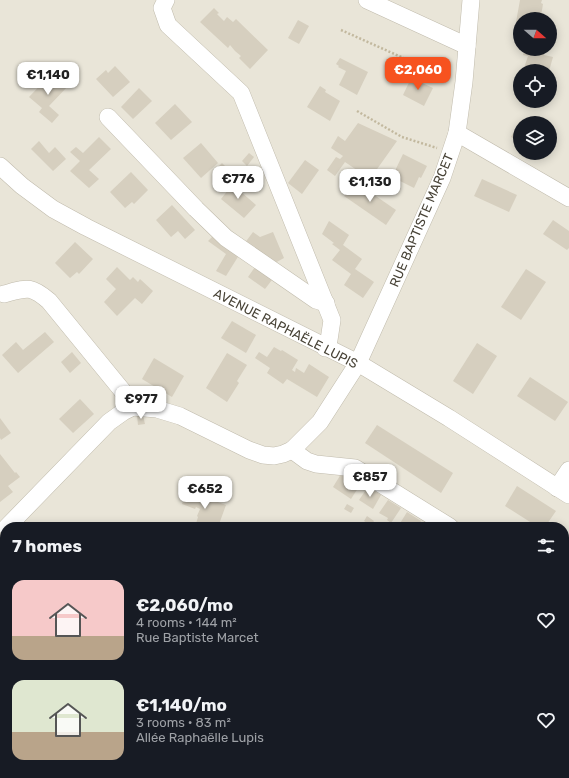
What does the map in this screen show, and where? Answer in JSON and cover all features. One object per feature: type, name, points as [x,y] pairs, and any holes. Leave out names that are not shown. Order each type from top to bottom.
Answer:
[{"type":"street","points":[[166,0],[162,8],[168,25],[241,93],[332,320],[329,340],[326,348]]},
{"type":"street","points":[[367,0],[467,46]]},
{"type":"street","name":"RUE BAPTISTE MARCET","points":[[292,450],[320,422],[358,363],[442,178],[457,133],[464,82],[472,0]]},
{"type":"street","points":[[108,117],[196,209],[226,238],[316,300],[326,303]]},
{"type":"street","points":[[457,133],[569,198]]},
{"type":"street","name":"AVENUE RAPHAËLE LUPIS","points":[[0,166],[22,186],[53,209],[358,363],[449,418],[563,491]]},
{"type":"street","points":[[4,294],[26,288],[39,292],[49,301],[125,394],[133,407]]},
{"type":"street","points":[[12,522],[109,422],[133,407],[157,409],[180,416],[235,444],[263,455],[274,456],[292,450],[300,457],[312,463],[355,468],[442,522]]},
{"type":"street","points":[[563,491],[569,470]]},
{"type":"path","points":[[341,30],[456,82],[464,82]]},
{"type":"path","points":[[357,111],[402,137],[451,152]]},
{"type":"shaded area","points":[[0,0],[569,0],[569,522],[0,522]]},
{"type":"building","points":[[520,0],[542,0],[542,12],[518,12]]},
{"type":"building","points":[[214,8],[219,13],[217,14],[224,21],[227,17],[233,22],[236,19],[268,50],[250,69],[239,58],[241,56],[230,45],[228,48],[200,22]]},
{"type":"building","points":[[298,20],[309,26],[299,44],[288,38]]},
{"type":"building","points":[[528,56],[553,57],[551,64],[525,64]]},
{"type":"building","points":[[340,58],[368,72],[357,95],[339,85],[346,71],[338,67],[339,66],[336,64]]},
{"type":"building","points":[[115,66],[130,82],[113,97],[96,79],[106,70],[108,73]]},
{"type":"building","points":[[52,73],[67,87],[49,106],[59,115],[52,123],[39,112],[42,108],[29,97]]},
{"type":"building","points":[[413,74],[420,77],[418,81],[433,88],[424,106],[403,95]]},
{"type":"building","points":[[320,86],[326,90],[325,92],[340,101],[330,121],[307,107]]},
{"type":"building","points":[[139,88],[152,101],[133,119],[121,107]]},
{"type":"building","points":[[175,104],[192,122],[171,140],[155,123]]},
{"type":"building","points":[[358,123],[397,141],[370,179],[345,162],[335,176],[327,170],[336,157],[340,159],[343,156],[331,148],[338,136],[345,141]]},
{"type":"building","points":[[99,137],[111,149],[89,170],[99,179],[89,188],[70,171],[80,161],[70,152],[76,147],[83,153]]},
{"type":"building","points":[[39,141],[49,153],[55,147],[66,159],[53,171],[31,149]]},
{"type":"building","points":[[201,143],[218,163],[201,178],[183,158]]},
{"type":"building","points":[[249,153],[254,157],[247,166],[242,161]]},
{"type":"building","points":[[403,154],[427,166],[421,178],[419,177],[414,188],[392,177]]},
{"type":"building","points":[[305,160],[319,170],[302,194],[288,183]]},
{"type":"building","points":[[222,163],[227,168],[221,174],[216,169]]},
{"type":"building","points":[[131,172],[148,190],[134,204],[132,202],[125,208],[110,192]]},
{"type":"building","points":[[482,179],[517,195],[509,212],[474,196]]},
{"type":"building","points":[[236,180],[244,187],[240,191],[256,205],[244,218],[221,199]]},
{"type":"building","points":[[354,181],[396,210],[386,225],[344,196]]},
{"type":"building","points":[[172,205],[195,230],[185,239],[178,231],[171,237],[156,220]]},
{"type":"building","points":[[553,220],[569,231],[569,248],[567,250],[543,234]]},
{"type":"building","points":[[329,221],[349,235],[343,245],[362,259],[355,269],[374,282],[363,298],[344,285],[351,274],[332,260],[340,250],[332,244],[334,243],[322,234]]},
{"type":"building","points":[[253,232],[260,237],[273,232],[284,258],[273,264],[244,244]]},
{"type":"building","points":[[215,234],[241,252],[226,276],[216,271],[226,254],[208,241]]},
{"type":"building","points":[[75,242],[93,259],[79,274],[77,272],[70,278],[55,263]]},
{"type":"building","points":[[257,264],[275,276],[265,289],[248,277]]},
{"type":"building","points":[[117,267],[130,280],[133,277],[138,282],[140,279],[153,291],[142,304],[135,298],[117,316],[104,302],[116,289],[106,279]]},
{"type":"building","points":[[526,269],[546,282],[521,320],[501,307]]},
{"type":"building","points":[[232,321],[256,335],[246,353],[221,338]]},
{"type":"building","points":[[45,332],[54,342],[18,373],[2,355],[16,342],[23,350]]},
{"type":"building","points":[[477,343],[497,356],[473,394],[453,381]]},
{"type":"building","points":[[274,347],[298,360],[292,370],[295,372],[296,368],[304,373],[309,364],[329,377],[317,397],[287,379],[283,384],[267,373],[270,368],[255,358],[259,352],[267,357]]},
{"type":"building","points":[[72,352],[81,363],[70,373],[61,362]]},
{"type":"building","points":[[227,353],[247,365],[237,381],[239,383],[227,402],[206,388]]},
{"type":"building","points":[[154,358],[184,376],[172,397],[142,379]]},
{"type":"building","points":[[530,377],[568,402],[555,421],[517,396]]},
{"type":"building","points":[[80,399],[94,414],[73,433],[59,419]]},
{"type":"building","points":[[143,415],[145,424],[138,425],[137,416]]},
{"type":"building","points":[[0,418],[11,433],[1,440],[0,438]]},
{"type":"building","points":[[377,425],[453,473],[441,493],[365,443]]},
{"type":"building","points":[[0,454],[20,477],[8,486],[13,492],[0,502]]},
{"type":"building","points":[[341,474],[360,485],[351,499],[333,487]]},
{"type":"building","points":[[517,486],[556,511],[548,522],[530,522],[505,506]]},
{"type":"building","points":[[368,487],[381,495],[373,509],[359,500]]},
{"type":"building","points":[[187,491],[226,505],[220,522],[196,522],[200,509],[196,507],[195,509],[182,504]]},
{"type":"building","points":[[388,500],[401,508],[392,522],[379,513]]},
{"type":"building","points":[[347,504],[354,508],[351,513],[344,509]]},
{"type":"building","points":[[407,512],[421,521],[420,522],[401,522]]},
{"type":"building","points":[[367,516],[374,521],[365,522],[364,521]]}]
